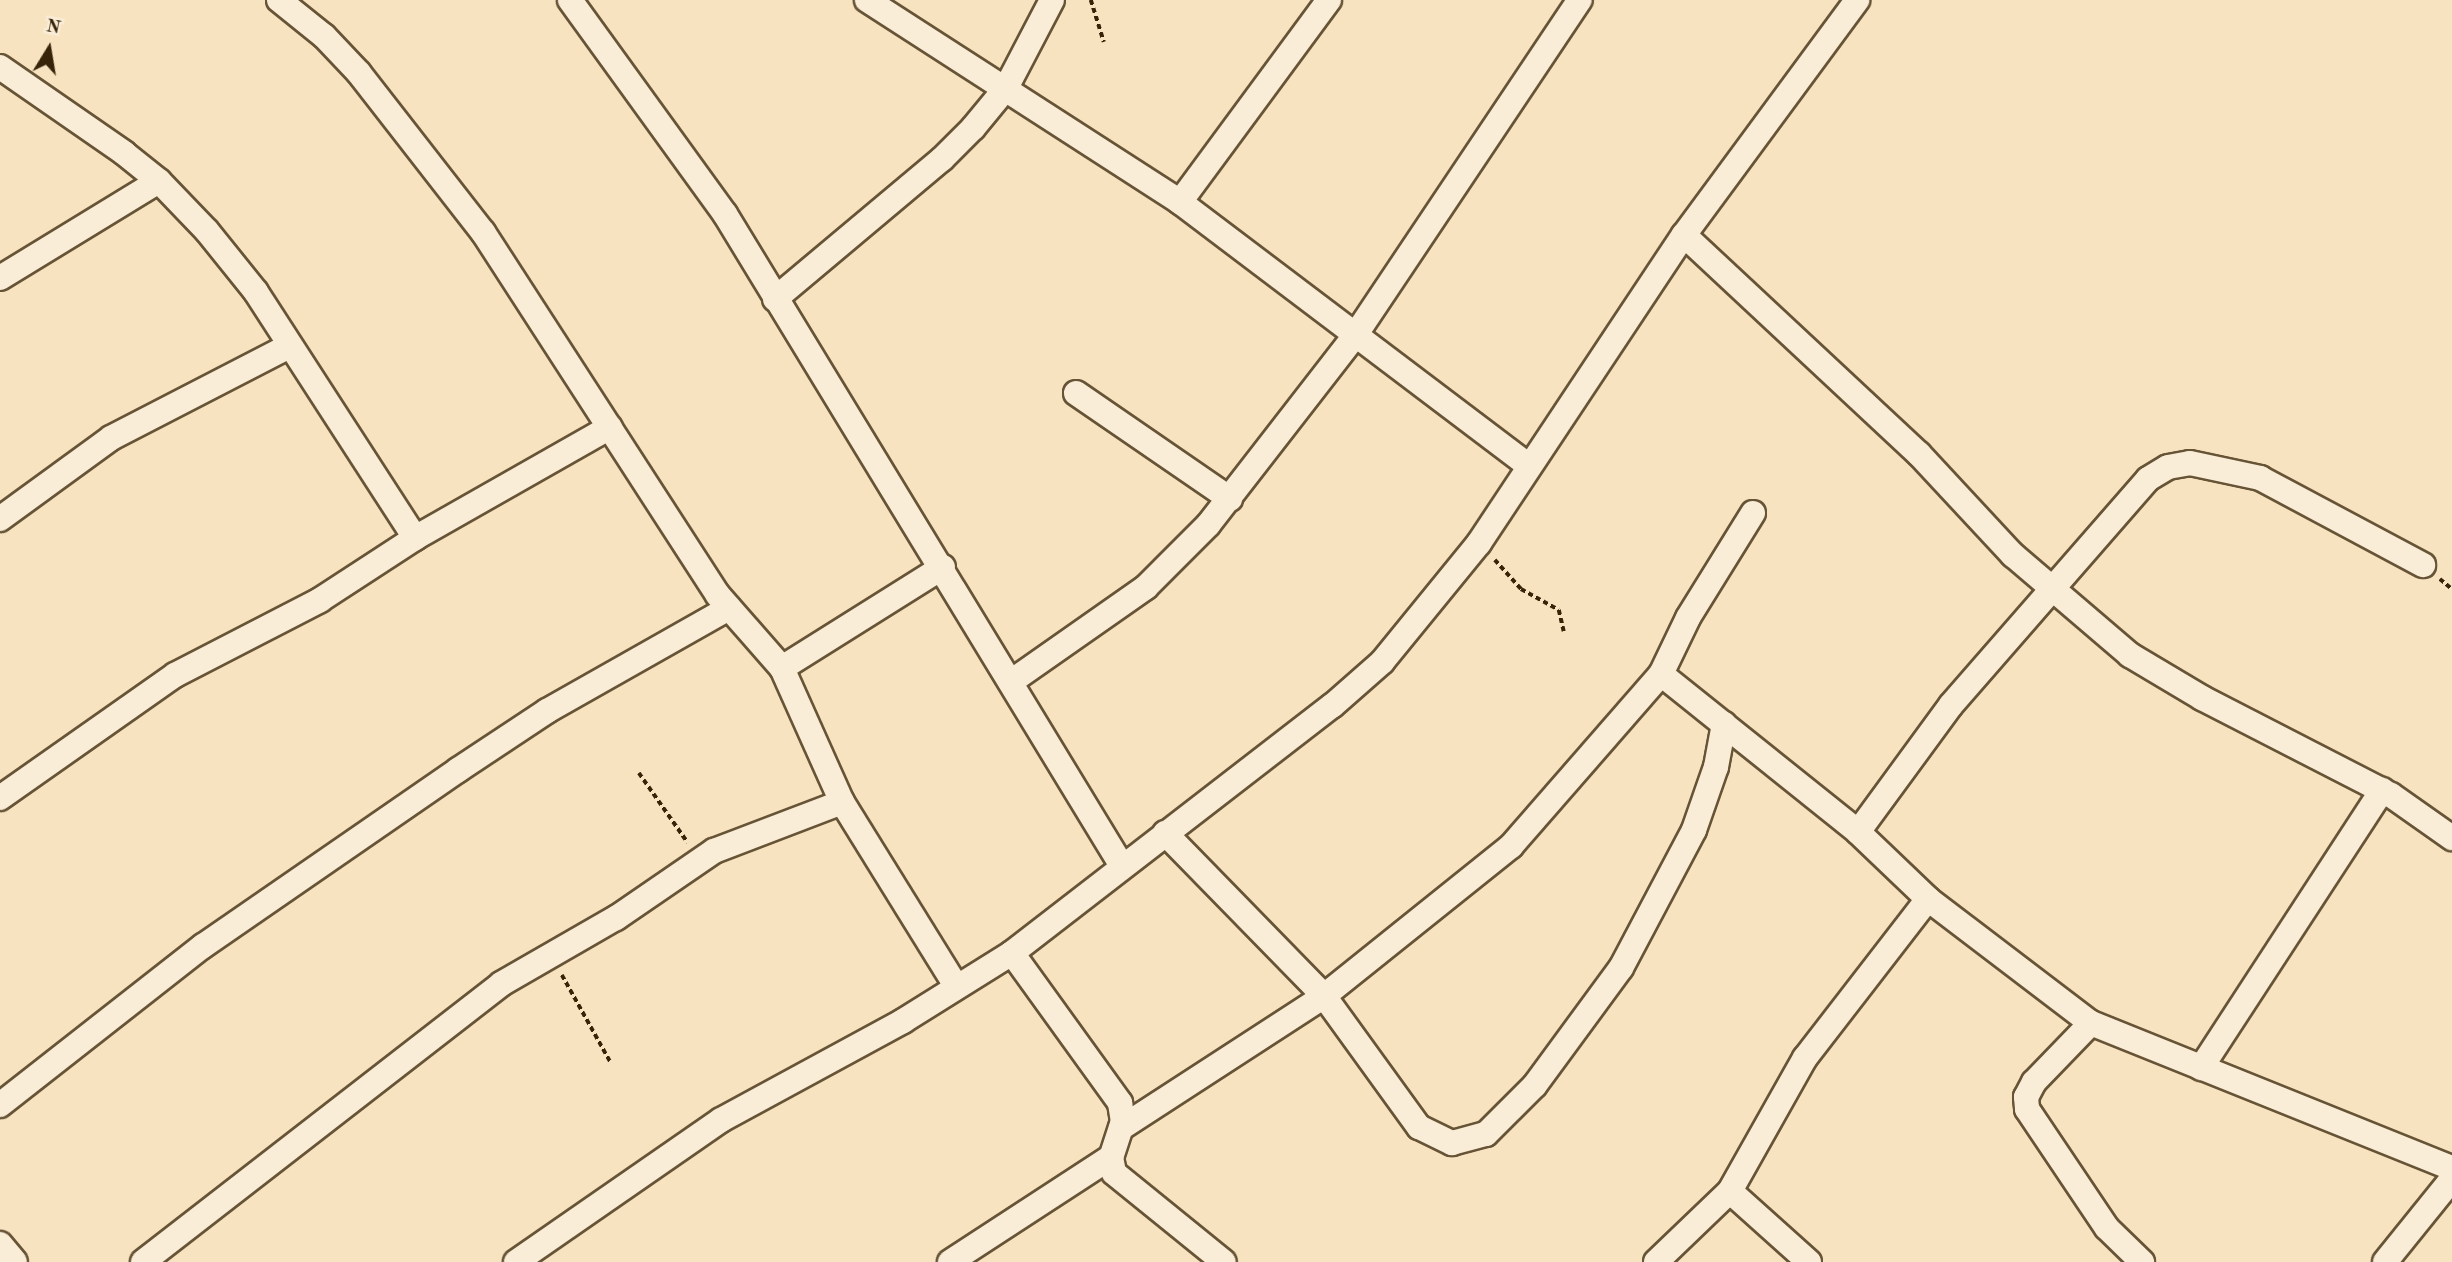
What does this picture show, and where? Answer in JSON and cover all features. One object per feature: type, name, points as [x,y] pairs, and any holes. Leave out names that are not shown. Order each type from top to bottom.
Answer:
[{"type":"street","points":[[279,0],[324,36],[384,105],[482,232],[729,608],[782,668],[842,802],[956,986]]},
{"type":"street","points":[[570,0],[725,214],[775,299],[943,567],[1122,866]]},
{"type":"street","points":[[867,0],[1180,202],[1528,464]]},
{"type":"street","points":[[775,299],[942,159],[1006,88],[1052,0]]},
{"type":"street","points":[[1180,202],[1329,0]]},
{"type":"street","points":[[1012,681],[1146,587],[1230,499],[1356,334],[1580,0]]},
{"type":"street","points":[[516,1262],[682,1144],[904,1021],[1012,953],[1332,706],[1382,662],[1479,543],[1528,464],[1684,235],[1857,0]]},
{"type":"street","points":[[0,67],[159,181],[256,292],[415,538]]},
{"type":"street","points":[[0,278],[159,181]]},
{"type":"street","points":[[1684,235],[1919,454],[2004,546],[2054,591],[2157,674],[2382,790],[2452,838]]},
{"type":"street","points":[[0,519],[111,438],[289,346]]},
{"type":"street","points":[[1076,393],[1230,499]]},
{"type":"street","points":[[0,798],[165,681],[320,600],[415,538],[610,427]]},
{"type":"street","points":[[1858,832],[1951,705],[2054,591],[2148,479],[2168,467],[2190,463],[2260,478],[2423,565]]},
{"type":"street","points":[[1121,1128],[1324,996],[1511,846],[1661,674],[1688,618],[1753,513]]},
{"type":"street","points":[[782,668],[943,567]]},
{"type":"street","points":[[0,1105],[203,946],[458,770],[547,711],[729,608]]},
{"type":"street","points":[[1661,674],[1858,832],[1928,899],[2091,1023],[2452,1168]]},
{"type":"street","points":[[1166,833],[1324,996],[1419,1127],[1452,1143],[1486,1134],[1542,1076],[1621,968],[1694,830],[1716,767],[1724,724]]},
{"type":"street","points":[[2201,1068],[2382,790]]},
{"type":"street","points":[[143,1262],[501,984],[623,913],[699,859],[842,802]]},
{"type":"street","points":[[1656,1262],[1730,1191],[1798,1068],[1928,899]]},
{"type":"street","points":[[1012,953],[1120,1103],[1121,1128],[1111,1157],[1114,1173],[1134,1192],[1224,1262]]},
{"type":"street","points":[[2091,1023],[2034,1082],[2026,1097],[2027,1109],[2099,1217],[2142,1262]]},
{"type":"street","points":[[950,1262],[1111,1157]]},
{"type":"street","points":[[2385,1262],[2452,1179]]},
{"type":"street","points":[[1730,1191],[1809,1262]]},
{"type":"street","points":[[0,1244],[15,1262]]},
{"type":"path","points":[[1091,0],[1104,42]]},
{"type":"path","points":[[1479,543],[1521,589],[1559,610],[1564,631]]},
{"type":"path","points":[[639,773],[699,859]]},
{"type":"path","points":[[550,955],[611,1063]]}]
